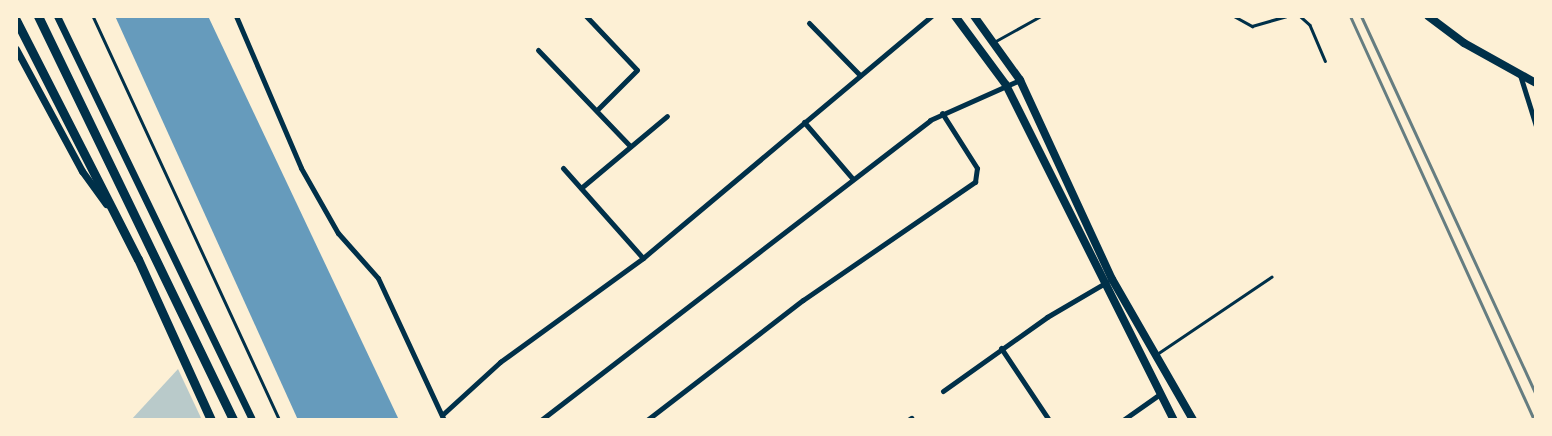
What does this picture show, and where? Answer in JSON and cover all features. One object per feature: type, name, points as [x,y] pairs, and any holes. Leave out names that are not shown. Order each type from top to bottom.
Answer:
[{"type":"highway","points":[[38,16],[233,420]]},
{"type":"highway","points":[[16,20],[117,218],[211,420]]},
{"type":"main road","points":[[955,16],[1006,85],[1103,285],[1174,420]]},
{"type":"main road","points":[[974,16],[1020,80],[1112,279],[1193,420]]},
{"type":"main road","points":[[1428,16],[1536,84]]},
{"type":"street","points":[[57,16],[252,420]]},
{"type":"street","points":[[236,16],[301,168],[338,233],[378,278],[443,418],[500,362],[644,258],[931,16]]},
{"type":"street","points":[[586,16],[637,70],[597,110]]},
{"type":"street","points":[[809,23],[860,75]]},
{"type":"street","points":[[16,49],[82,171],[117,218]]},
{"type":"street","points":[[538,50],[630,146]]},
{"type":"street","points":[[1520,75],[1536,126]]},
{"type":"street","points":[[541,420],[852,178],[942,113],[1020,80]]},
{"type":"street","points":[[647,420],[803,300],[975,182],[977,168],[942,113]]},
{"type":"street","points":[[581,188],[667,116]]},
{"type":"street","points":[[804,122],[852,178]]},
{"type":"street","points":[[563,168],[644,258]]},
{"type":"street","points":[[943,391],[1001,348],[1112,279]]},
{"type":"street","points":[[1001,348],[1049,420]]},
{"type":"street","points":[[1123,420],[1160,394]]},
{"type":"lane","points":[[93,16],[280,420]]},
{"type":"lane","points":[[993,42],[1041,16]]},
{"type":"lane","points":[[1234,16],[1252,26],[1286,16]]},
{"type":"lane","points":[[1300,16],[1310,25],[1325,62]]},
{"type":"lane","points":[[1155,354],[1270,277]]},
{"type":"shaded area","points":[[178,369],[202,420],[131,420]]},
{"type":"water","points":[[115,16],[208,16],[399,420],[298,420]]},
{"type":"railway","points":[[1350,16],[1534,420]]},
{"type":"railway","points":[[1361,16],[1536,394]]}]
